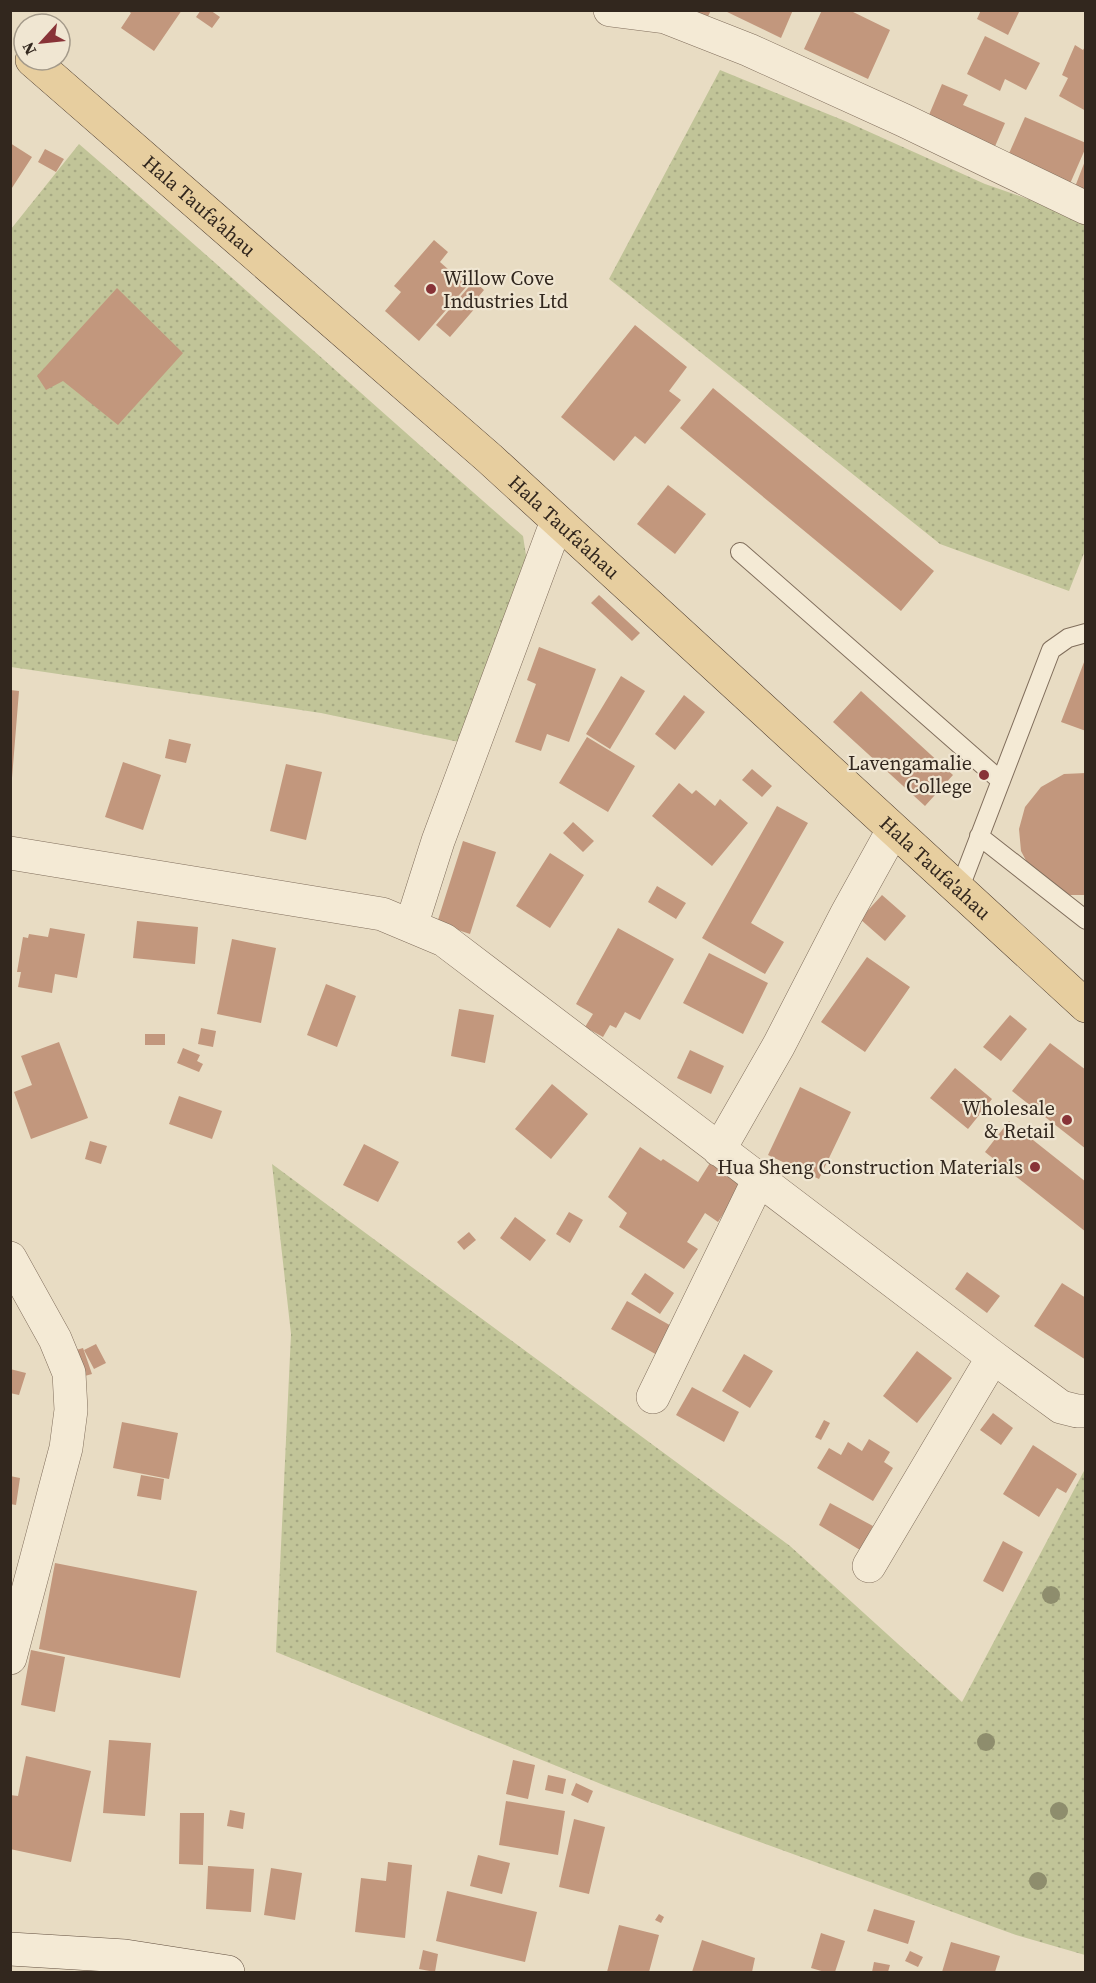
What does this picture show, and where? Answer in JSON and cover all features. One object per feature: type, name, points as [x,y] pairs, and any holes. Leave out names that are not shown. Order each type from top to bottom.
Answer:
[{"type":"main road","name":"Hala Taufa'ahau","points":[[46,72],[489,458],[1086,1006]]},
{"type":"street","points":[[610,10],[665,16],[749,50],[903,120],[1086,208]]},
{"type":"street","points":[[411,926],[438,841],[557,520]]},
{"type":"street","points":[[719,1150],[779,1045],[893,830]]},
{"type":"street","points":[[10,853],[382,914],[444,940],[1061,1407],[1086,1412]]},
{"type":"street","points":[[653,1397],[759,1179]]},
{"type":"street","points":[[10,1258],[55,1339],[69,1373],[71,1410],[66,1448],[10,1658]]},
{"type":"street","points":[[868,1566],[993,1357]]},
{"type":"street","points":[[10,1949],[126,1956],[220,1972]]},
{"type":"lane","points":[[740,552],[1001,781]]},
{"type":"lane","points":[[959,890],[1051,650],[1068,638],[1086,633]]},
{"type":"lane","points":[[979,836],[1086,920]]},
{"type":"green space","points":[[720,70],[845,121],[985,184],[1085,219],[1086,548],[1069,591],[940,544],[609,279]]},
{"type":"green space","points":[[79,144],[523,536],[527,562],[459,742],[321,713],[11,667],[11,229]]},
{"type":"green space","points":[[272,1164],[790,1546],[962,1702],[1085,1469],[1085,1955],[1016,1935],[606,1786],[276,1652],[291,1334]]},
{"type":"building","points":[[127,10],[182,10],[154,51],[121,28],[131,13]]},
{"type":"building","points":[[201,10],[210,10],[220,17],[212,28],[196,17]]},
{"type":"building","points":[[685,10],[711,10],[706,21]]},
{"type":"building","points":[[723,10],[793,10],[781,38]]},
{"type":"building","points":[[822,10],[849,10],[890,30],[868,79],[804,49]]},
{"type":"building","points":[[981,10],[1020,10],[1008,35],[977,19]]},
{"type":"building","points":[[985,36],[1040,63],[1026,90],[1005,79],[1000,91],[967,74]]},
{"type":"building","points":[[1075,45],[1083,50],[1086,45],[1086,111],[1059,96],[1068,78],[1062,75]]},
{"type":"building","points":[[942,84],[968,95],[963,105],[1005,123],[993,151],[926,122]]},
{"type":"building","points":[[1025,117],[1086,143],[1069,186],[1007,158]]},
{"type":"building","points":[[10,143],[32,157],[10,191]]},
{"type":"building","points":[[45,149],[64,159],[56,172],[38,162]]},
{"type":"building","points":[[1086,161],[1086,197],[1073,192]]},
{"type":"building","name":"Willow Cove Industries Ltd","points":[[434,240],[448,252],[440,262],[467,286],[419,341],[385,311],[401,292],[394,286]]},
{"type":"building","points":[[474,281],[484,290],[479,296],[483,299],[450,337],[436,325]]},
{"type":"building","points":[[117,288],[183,353],[118,425],[63,381],[46,390],[37,376]]},
{"type":"building","points":[[635,325],[687,367],[669,391],[681,400],[645,444],[635,436],[614,461],[561,417]]},
{"type":"building","points":[[713,388],[934,571],[901,611],[680,428]]},
{"type":"building","points":[[668,485],[706,514],[675,554],[637,524]]},
{"type":"building","points":[[599,595],[640,633],[632,641],[591,603]]},
{"type":"building","points":[[539,647],[596,669],[569,742],[547,734],[541,751],[515,742],[536,684],[527,680]]},
{"type":"building","points":[[1086,657],[1086,731],[1061,722]]},
{"type":"building","points":[[621,676],[645,691],[610,749],[586,734]]},
{"type":"building","points":[[10,690],[19,691],[12,778],[10,778]]},
{"type":"building","points":[[861,691],[953,775],[925,806],[833,722]]},
{"type":"building","points":[[684,695],[705,712],[675,750],[655,734]]},
{"type":"building","points":[[587,737],[635,766],[608,812],[559,783]]},
{"type":"building","points":[[169,739],[191,744],[186,763],[165,758]]},
{"type":"building","points":[[123,762],[161,775],[143,830],[105,817]]},
{"type":"building","points":[[286,764],[322,772],[306,840],[270,831]]},
{"type":"building","points":[[752,769],[772,786],[762,797],[742,780]]},
{"type":"building","points":[[1086,773],[1086,895],[1070,895],[1049,887],[1032,872],[1021,851],[1019,829],[1025,807],[1041,787],[1064,774]]},
{"type":"building","points":[[679,783],[692,794],[696,790],[715,806],[720,799],[748,823],[712,866],[652,816]]},
{"type":"building","points":[[777,806],[808,823],[751,923],[784,942],[765,974],[702,938]]},
{"type":"building","points":[[573,822],[594,841],[583,852],[563,833]]},
{"type":"building","points":[[463,841],[496,852],[470,934],[437,923]]},
{"type":"building","points":[[550,853],[584,875],[550,928],[516,906]]},
{"type":"building","points":[[657,886],[686,903],[676,919],[648,902]]},
{"type":"building","points":[[882,895],[906,916],[885,941],[860,919]]},
{"type":"building","points":[[137,921],[198,927],[195,964],[133,958]]},
{"type":"building","points":[[50,928],[85,934],[77,978],[55,974],[52,993],[18,987],[21,972],[17,972],[23,937],[28,938],[29,934],[48,937]]},
{"type":"building","points":[[618,928],[674,959],[640,1020],[625,1012],[616,1028],[610,1025],[603,1037],[585,1027],[593,1014],[576,1004]]},
{"type":"building","points":[[232,939],[276,948],[261,1023],[217,1014]]},
{"type":"building","points":[[709,953],[768,983],[743,1034],[683,1003]]},
{"type":"building","points":[[867,957],[910,987],[865,1052],[821,1022]]},
{"type":"building","points":[[326,984],[356,996],[337,1047],[307,1035]]},
{"type":"building","points":[[459,1009],[494,1015],[485,1063],[451,1056]]},
{"type":"building","points":[[1010,1015],[1027,1029],[1001,1061],[983,1047]]},
{"type":"building","points":[[201,1028],[216,1031],[213,1047],[198,1044]]},
{"type":"building","points":[[145,1034],[165,1034],[165,1045],[145,1045]]},
{"type":"building","points":[[59,1042],[88,1118],[31,1139],[14,1092],[32,1085],[21,1056]]},
{"type":"building","name":"Wholesale & Retail","points":[[1050,1043],[1086,1070],[1086,1149],[1012,1091]]},
{"type":"building","points":[[183,1048],[200,1055],[197,1061],[203,1064],[199,1072],[177,1063]]},
{"type":"building","points":[[690,1050],[724,1066],[711,1094],[677,1078]]},
{"type":"building","points":[[955,1068],[992,1099],[968,1129],[930,1098]]},
{"type":"building","points":[[552,1084],[588,1114],[551,1159],[515,1129]]},
{"type":"building","points":[[800,1087],[851,1112],[819,1179],[768,1155]]},
{"type":"building","points":[[179,1096],[222,1111],[212,1139],[169,1124]]},
{"type":"building","name":"Hua Sheng Construction Materials","points":[[1009,1121],[1086,1182],[1086,1232],[985,1152]]},
{"type":"building","points":[[90,1141],[107,1146],[101,1164],[85,1159]]},
{"type":"building","points":[[364,1144],[399,1162],[378,1202],[343,1185]]},
{"type":"building","points":[[640,1147],[698,1182],[710,1163],[743,1184],[718,1222],[705,1213],[687,1242],[698,1249],[684,1269],[619,1227],[627,1213],[608,1197]]},
{"type":"building","points":[[569,1212],[583,1220],[570,1243],[556,1234]]},
{"type":"building","points":[[515,1217],[546,1240],[530,1261],[500,1238]]},
{"type":"building","points":[[469,1232],[476,1240],[464,1250],[457,1242]]},
{"type":"building","points":[[967,1272],[1000,1296],[987,1313],[955,1289]]},
{"type":"building","points":[[645,1273],[674,1293],[660,1314],[631,1294]]},
{"type":"building","points":[[1062,1283],[1086,1298],[1086,1360],[1034,1326]]},
{"type":"building","points":[[627,1301],[682,1332],[666,1360],[611,1329]]},
{"type":"building","points":[[96,1344],[106,1363],[94,1369],[84,1350]]},
{"type":"building","points":[[83,1348],[92,1374],[81,1377],[73,1351]]},
{"type":"building","points":[[917,1351],[952,1378],[917,1423],[883,1396]]},
{"type":"building","points":[[744,1354],[773,1371],[750,1408],[722,1391]]},
{"type":"building","points":[[10,1369],[26,1373],[19,1395],[10,1393]]},
{"type":"building","points":[[692,1387],[739,1412],[724,1442],[676,1415]]},
{"type":"building","points":[[993,1413],[1013,1428],[1001,1445],[980,1430]]},
{"type":"building","points":[[824,1420],[830,1423],[821,1440],[815,1437]]},
{"type":"building","points":[[122,1422],[178,1433],[169,1479],[113,1468]]},
{"type":"building","points":[[869,1439],[890,1452],[884,1462],[893,1468],[873,1501],[817,1468],[829,1448],[841,1455],[848,1442],[862,1451]]},
{"type":"building","points":[[1033,1445],[1077,1474],[1066,1493],[1057,1488],[1039,1517],[1003,1494]]},
{"type":"building","points":[[141,1475],[164,1479],[161,1500],[137,1496]]},
{"type":"building","points":[[10,1476],[20,1478],[16,1505],[10,1504]]},
{"type":"building","points":[[830,1503],[873,1526],[860,1550],[819,1525]]},
{"type":"building","points":[[1003,1541],[1023,1552],[1003,1592],[983,1581]]},
{"type":"building","points":[[55,1563],[197,1591],[180,1678],[39,1649]]},
{"type":"building","points":[[31,1650],[65,1657],[55,1712],[21,1705]]},
{"type":"building","points":[[109,1740],[151,1743],[145,1816],[103,1813]]},
{"type":"building","points":[[26,1756],[91,1771],[71,1862],[10,1849],[10,1795],[18,1796]]},
{"type":"building","points":[[513,1760],[535,1765],[528,1799],[506,1794]]},
{"type":"building","points":[[548,1775],[566,1779],[563,1794],[545,1790]]},
{"type":"building","points":[[576,1783],[593,1791],[588,1803],[571,1795]]},
{"type":"building","points":[[506,1801],[565,1811],[558,1855],[499,1845]]},
{"type":"building","points":[[230,1810],[245,1813],[243,1829],[227,1826]]},
{"type":"building","points":[[180,1813],[204,1813],[203,1865],[179,1864]]},
{"type":"building","points":[[574,1819],[605,1827],[589,1894],[559,1887]]},
{"type":"building","points":[[478,1855],[510,1863],[502,1894],[470,1886]]},
{"type":"building","points":[[388,1862],[412,1865],[405,1938],[355,1932],[361,1878],[386,1881]]},
{"type":"building","points":[[208,1866],[254,1869],[251,1912],[206,1909]]},
{"type":"building","points":[[271,1868],[302,1873],[295,1920],[264,1915]]},
{"type":"building","points":[[447,1891],[537,1912],[525,1962],[436,1941]]},
{"type":"building","points":[[874,1909],[915,1921],[908,1944],[867,1931]]},
{"type":"building","points":[[659,1914],[664,1917],[661,1923],[655,1920]]},
{"type":"building","points":[[619,1925],[659,1935],[649,1972],[607,1972]]},
{"type":"building","points":[[821,1933],[845,1941],[835,1972],[811,1968]]},
{"type":"building","points":[[702,1940],[755,1958],[752,1972],[692,1972]]},
{"type":"building","points":[[951,1942],[1000,1956],[995,1972],[942,1972]]},
{"type":"building","points":[[423,1950],[438,1954],[435,1972],[419,1969]]},
{"type":"building","points":[[910,1951],[923,1957],[918,1967],[905,1961]]},
{"type":"building","points":[[874,1962],[890,1965],[888,1972],[872,1972]]},
{"type":"place","name":"Willow Cove Industries Ltd","points":[[431,289]]},
{"type":"place","name":"Lavengamalie College","points":[[984,775]]},
{"type":"place","name":"Wholesale & Retail","points":[[1067,1120]]},
{"type":"place","name":"Hua Sheng Construction Materials","points":[[1035,1167]]}]
